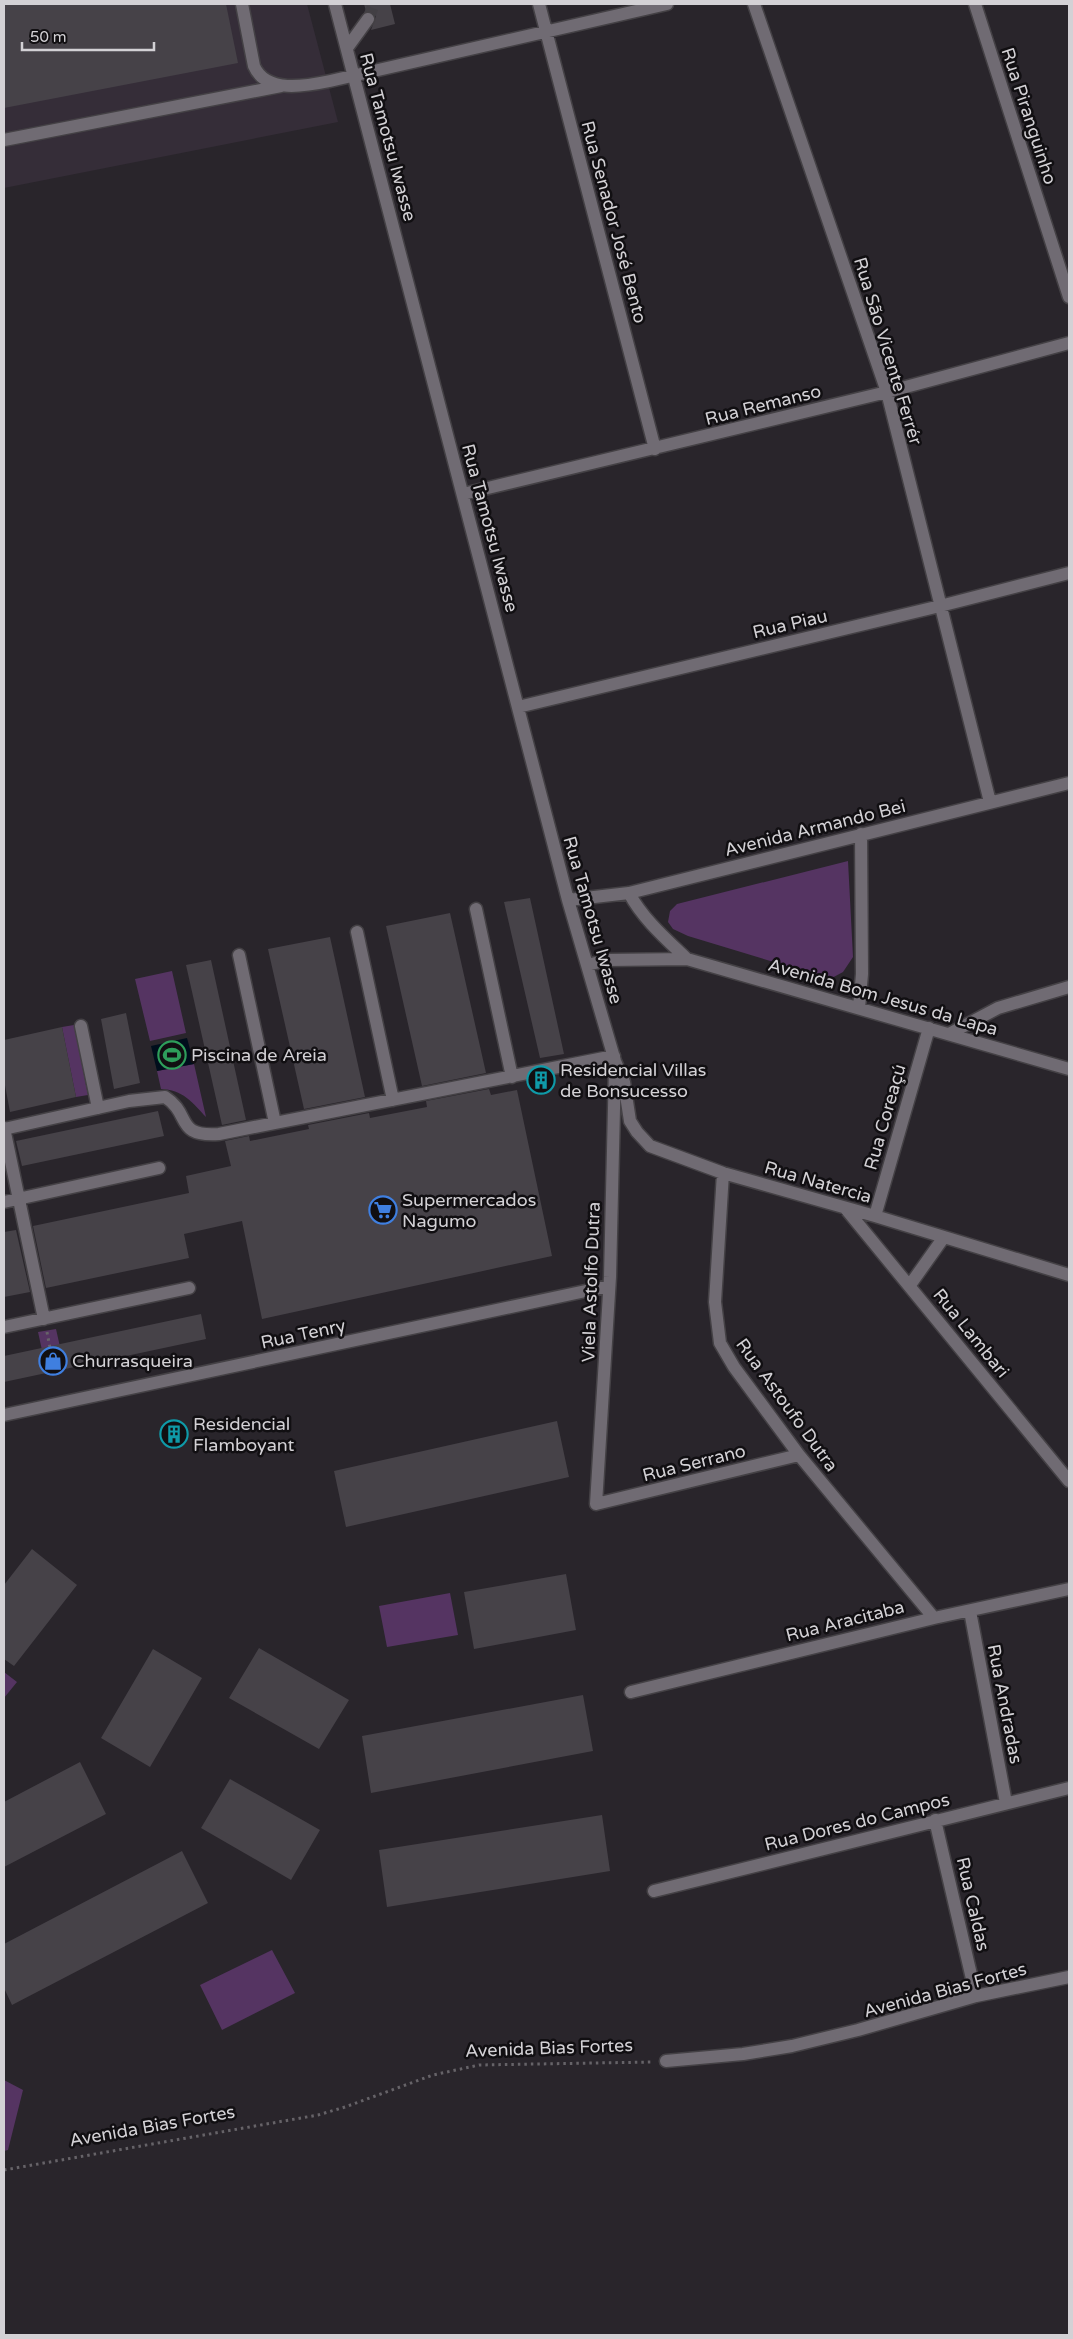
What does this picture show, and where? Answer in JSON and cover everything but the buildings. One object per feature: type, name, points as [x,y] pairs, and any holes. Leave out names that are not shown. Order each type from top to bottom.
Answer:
[{"type":"street","points":[[242,4],[254,66],[258,75],[282,86]]},
{"type":"street","name":"Rua Tamotsu Iwasse","points":[[335,4],[568,900],[614,1058]]},
{"type":"street","name":"Rua Senador José Bento","points":[[539,4],[655,449]]},
{"type":"street","points":[[4,140],[282,86],[317,83],[668,4]]},
{"type":"street","name":"Rua São Vicente Ferrér","points":[[754,4],[887,392],[990,802]]},
{"type":"street","name":"Rua Piranguinho","points":[[975,4],[1069,297]]},
{"type":"street","points":[[347,48],[368,19]]},
{"type":"street","name":"Rua Remanso","points":[[463,494],[887,392],[1069,343]]},
{"type":"street","name":"Rua Piau","points":[[518,707],[940,606],[1069,573]]},
{"type":"street","name":"Avenida Armando Bei","points":[[568,900],[629,893],[1069,783]]},
{"type":"street","points":[[859,1008],[862,974],[861,834]]},
{"type":"street","name":"Avenida Bom Jesus da Lapa","points":[[629,893],[647,920],[686,959]]},
{"type":"street","points":[[476,909],[512,1077]]},
{"type":"street","points":[[357,932],[393,1100]]},
{"type":"street","points":[[239,956],[275,1123]]},
{"type":"street","name":"Avenida Bom Jesus da Lapa","points":[[587,964],[608,960],[686,959],[1069,1068]]},
{"type":"street","points":[[949,1034],[998,1008],[1069,987]]},
{"type":"street","points":[[81,1026],[98,1108]]},
{"type":"street","name":"Rua Coreaçú","points":[[875,1216],[929,1028]]},
{"type":"street","points":[[44,1319],[4,1128],[153,1097],[166,1096],[176,1104],[184,1124],[194,1132],[207,1135],[614,1058]]},
{"type":"street","name":"Rua Natercia","points":[[614,1058],[624,1082],[630,1121],[650,1146],[722,1173],[875,1216],[1069,1275]]},
{"type":"street","name":"Viela Astolfo Dutra","points":[[596,1504],[610,1286],[614,1058]]},
{"type":"street","points":[[4,1202],[159,1168]]},
{"type":"street","name":"Rua Astoufo Dutra","points":[[722,1173],[715,1302],[720,1343],[734,1368],[799,1455],[934,1618]]},
{"type":"street","name":"Rua Lambari","points":[[846,1209],[1069,1480]]},
{"type":"street","points":[[910,1286],[944,1237]]},
{"type":"street","name":"Rua Tenry","points":[[4,1415],[610,1286]]},
{"type":"street","points":[[4,1327],[189,1288]]},
{"type":"street","name":"Rua Serrano","points":[[596,1504],[799,1455]]},
{"type":"street","name":"Rua Aracitaba","points":[[631,1692],[934,1618],[1069,1589]]},
{"type":"street","name":"Rua Andradas","points":[[970,1611],[1006,1803]]},
{"type":"street","name":"Rua Dores do Campos","points":[[654,1891],[1069,1788]]},
{"type":"street","name":"Rua Caldas","points":[[935,1820],[976,1996]]},
{"type":"street","name":"Avenida Bias Fortes","points":[[666,2062],[742,2054],[792,2046],[858,2030],[976,1996],[1069,1977]]},
{"type":"path","name":"Avenida Bias Fortes","points":[[4,2170],[318,2115],[433,2075],[479,2065],[666,2062]]},
{"type":"shaded area","points":[[4,4],[307,4],[338,122],[4,188]]},
{"type":"shaded area","points":[[848,861],[853,957],[843,972],[830,979],[688,936],[673,929],[668,922],[670,911],[677,904]]},
{"type":"shaded area","points":[[172,971],[186,1033],[150,1041],[135,979]]},
{"type":"shaded area","points":[[74,1025],[88,1095],[76,1097],[62,1027]]},
{"type":"shaded area","points":[[194,1064],[206,1117],[192,1102],[181,1094],[161,1089],[157,1071]]},
{"type":"shaded area","points":[[56,1329],[65,1369],[47,1373],[38,1332]]},
{"type":"shaded area","points":[[450,1593],[458,1635],[387,1647],[379,1606]]},
{"type":"shaded area","points":[[4,1672],[17,1682],[4,1698]]},
{"type":"shaded area","points":[[272,1950],[295,1993],[222,2030],[200,1985]]},
{"type":"shaded area","points":[[4,2080],[23,2090],[8,2150],[4,2151]]},
{"type":"water","name":"Piscina de Areia","points":[[187,1038],[194,1064],[157,1071],[151,1046]]},
{"type":"tunnel","points":[[368,19],[374,4]]},
{"type":"place","name":"Piscina de Areia","points":[[172,1055]]},
{"type":"place","name":"Residencial Villas de Bonsucesso","points":[[541,1080]]},
{"type":"place","name":"Supermercados Nagumo","points":[[383,1210]]},
{"type":"place","name":"Churrasqueira","points":[[53,1361]]},
{"type":"place","name":"Residencial Flamboyant","points":[[174,1434]]}]
